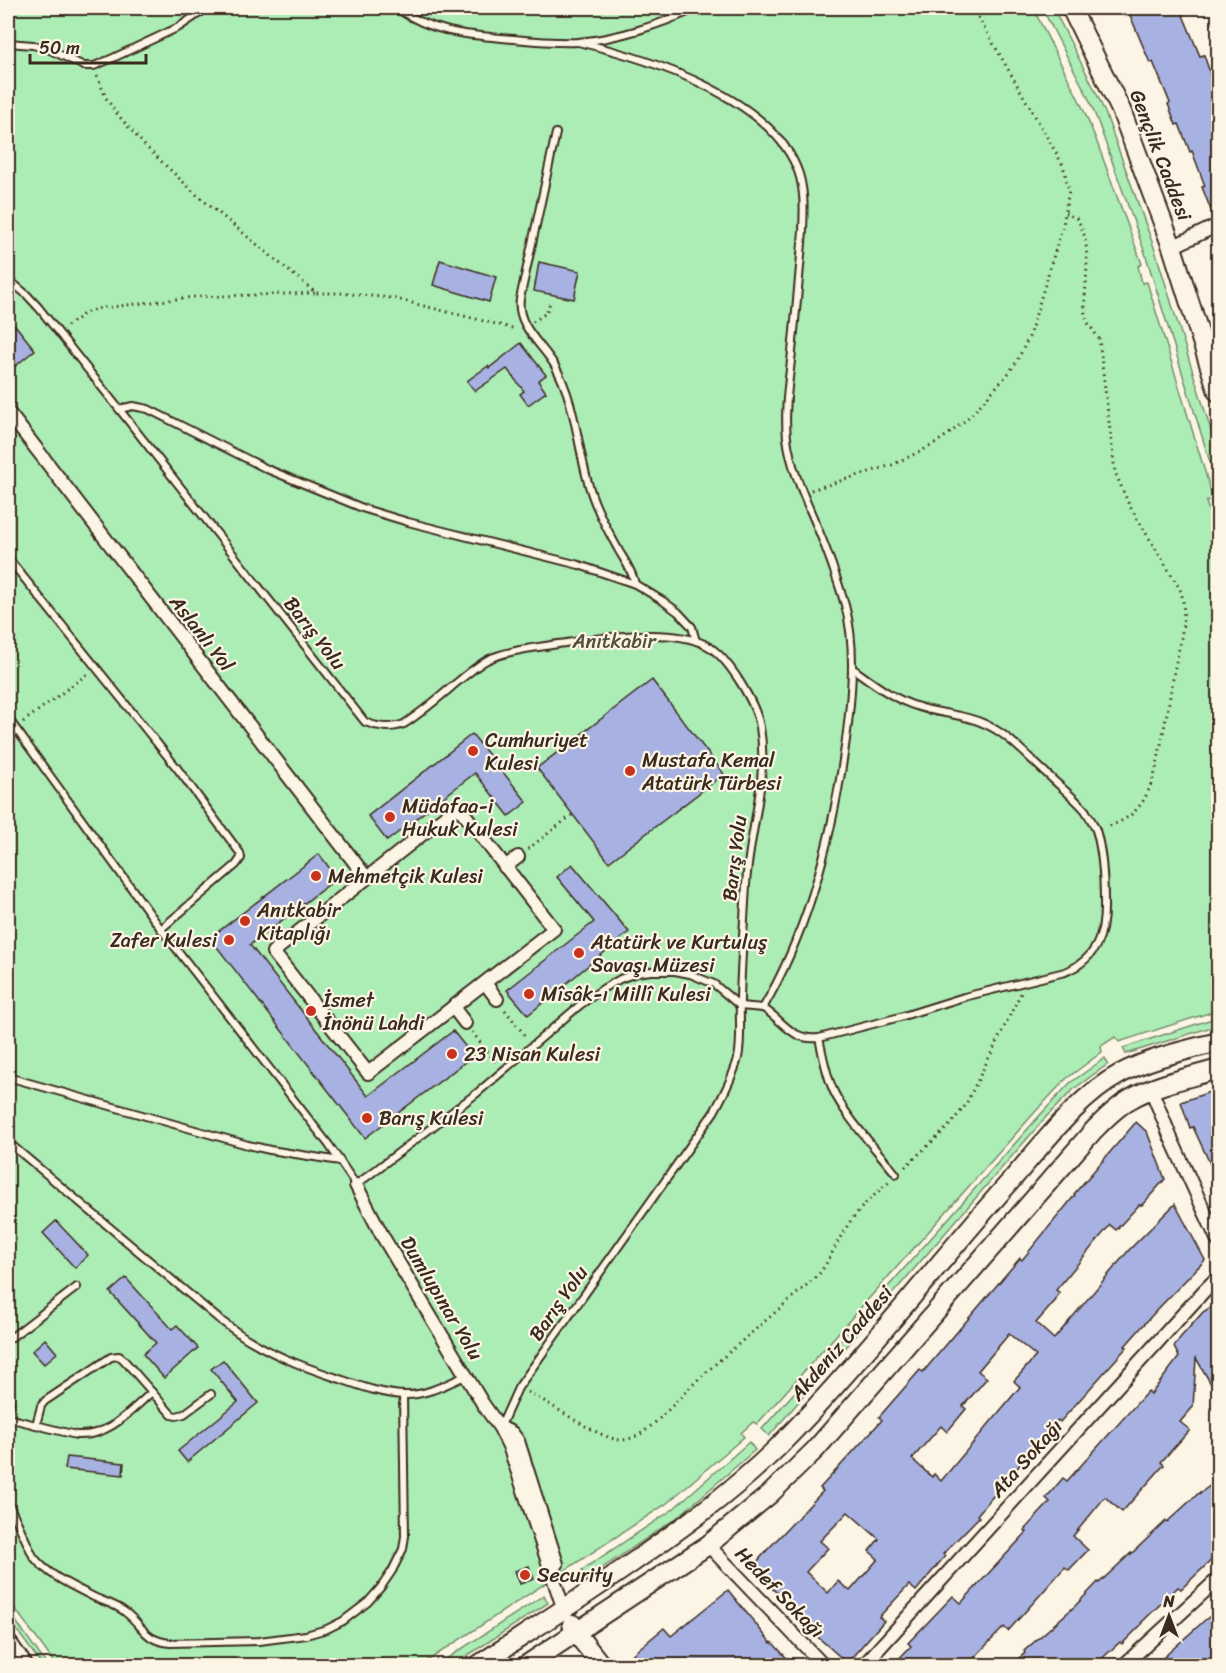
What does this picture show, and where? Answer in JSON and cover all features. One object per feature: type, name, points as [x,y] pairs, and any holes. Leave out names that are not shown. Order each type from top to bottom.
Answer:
[{"type":"main road","name":"Gençlik Caddesi","points":[[1071,8],[1121,110],[1172,247],[1218,392]]},
{"type":"main road","name":"Akdeniz Caddesi","points":[[477,1665],[564,1610],[658,1545],[701,1513],[774,1450],[856,1364],[978,1217],[1061,1123],[1086,1099],[1120,1074],[1140,1065],[1218,1041]]},
{"type":"main road","points":[[525,1665],[708,1545],[770,1494],[815,1450],[1112,1112],[1151,1089],[1218,1069]]},
{"type":"main road","points":[[564,1610],[576,1633],[602,1665]]},
{"type":"main road","points":[[8,1646],[22,1665]]},
{"type":"street","points":[[1172,247],[1218,225]]},
{"type":"street","name":"Aslanlı Yol","points":[[8,412],[366,877]]},
{"type":"street","points":[[458,806],[506,867],[554,929],[368,1073],[273,952],[458,806]]},
{"type":"street","points":[[506,867],[518,857]]},
{"type":"street","points":[[485,983],[497,999]]},
{"type":"street","points":[[453,1007],[465,1023]]},
{"type":"street","points":[[1151,1089],[1218,1241]]},
{"type":"street","name":"Dumlupınar Yolu","points":[[356,1185],[383,1237],[483,1404],[501,1428],[564,1610]]},
{"type":"street","name":"Ata Sokağı","points":[[863,1665],[1218,1278]]},
{"type":"street","name":"Hedef Sokağı","points":[[708,1545],[824,1665]]},
{"type":"street","points":[[1123,1665],[1218,1579]]},
{"type":"lane","points":[[8,43],[48,49],[84,66],[94,66],[179,27],[207,8]]},
{"type":"lane","points":[[396,8],[422,23],[460,34],[578,42],[645,60],[717,92],[753,115],[771,131],[792,157],[797,168],[802,190],[803,221],[786,420],[794,472],[822,539],[845,606],[849,625],[852,668],[843,759],[831,825],[808,907],[779,978],[763,1008]]},
{"type":"lane","points":[[578,42],[620,34],[671,20],[697,8]]},
{"type":"lane","points":[[556,133],[520,299],[520,312],[526,327],[554,365],[562,382],[592,498],[632,573],[635,584]]},
{"type":"lane","name":"Barış Yolu","points":[[8,279],[39,308],[360,717],[369,723],[391,727],[404,724],[481,664],[501,656],[546,646],[618,636],[658,636],[696,641],[713,650],[734,675],[753,706],[760,726],[761,738],[759,790],[748,864],[738,1056],[731,1079],[714,1112],[518,1388],[501,1428]]},
{"type":"lane","points":[[118,409],[133,405],[148,409],[267,469],[382,515],[548,556],[635,584],[663,601],[687,620],[694,631],[696,641]]},
{"type":"lane","points":[[8,558],[177,768],[240,853],[241,858],[236,865],[161,929]]},
{"type":"lane","points":[[8,718],[161,929],[340,1161],[356,1185],[477,1093],[580,1005],[604,988],[628,976],[644,972],[675,971],[698,977],[714,984],[740,1006],[763,1008],[798,1035],[808,1039],[1055,975],[1074,968],[1092,952],[1101,938],[1104,921],[1104,890],[1096,830],[1086,812],[994,728],[978,721],[909,704],[852,668]]},
{"type":"lane","points":[[819,1038],[829,1079],[837,1098],[897,1174]]},
{"type":"lane","points":[[8,1077],[248,1145],[340,1161]]},
{"type":"lane","points":[[8,1142],[220,1320],[251,1341],[278,1355],[353,1384],[403,1395],[425,1392],[466,1376]]},
{"type":"lane","points":[[8,1340],[77,1287]]},
{"type":"lane","points":[[36,1425],[41,1406],[45,1401],[111,1358],[119,1356],[176,1416],[184,1414],[211,1394]]},
{"type":"lane","points":[[8,1390],[10,1402],[8,1416],[76,1436],[98,1434],[107,1430],[152,1392]]},
{"type":"lane","points":[[8,1502],[38,1562],[72,1585],[125,1611],[151,1638],[170,1644],[259,1641],[306,1635],[327,1629],[356,1612],[381,1587],[399,1560],[405,1536],[403,1395]]},
{"type":"path","points":[[803,493],[892,465],[912,456],[953,431],[972,414],[1008,374],[1024,348],[1034,322],[1065,213],[1069,190],[1063,165],[973,8]]},
{"type":"path","points":[[94,66],[106,98],[146,146],[198,196],[316,293]]},
{"type":"path","points":[[1065,213],[1076,218],[1084,235],[1085,316],[1099,339],[1115,472],[1129,505],[1180,589],[1184,604],[1169,703],[1157,765],[1150,787],[1142,805],[1134,813],[1115,824],[1096,830]]},
{"type":"path","points":[[58,333],[94,309],[194,297],[316,293],[363,294],[392,298],[519,329],[543,316],[551,300]]},
{"type":"path","points":[[15,728],[96,668]]},
{"type":"path","points":[[518,857],[572,815]]},
{"type":"path","points":[[518,1388],[610,1437],[627,1440],[641,1433],[819,1274],[855,1215],[948,1127],[965,1107],[1021,993],[1023,983]]},
{"type":"path","points":[[497,999],[532,1045]]},
{"type":"path","points":[[465,1023],[502,1071]]},
{"type":"green space","name":"Anıtkabir","points":[[8,8],[1033,8],[1081,104],[1142,264],[1138,266],[1142,283],[1147,282],[1213,498],[1206,502],[1211,518],[1218,515],[1218,1010],[1119,1042],[1115,1037],[1101,1046],[1102,1052],[1066,1079],[1036,1111],[757,1424],[753,1422],[741,1433],[744,1437],[666,1504],[421,1665],[56,1665],[8,1599]]},
{"type":"green space","points":[[1042,8],[1053,8],[1106,115],[1155,250],[1218,453],[1218,488],[1145,253],[1098,122],[1088,97]]},
{"type":"green space","points":[[1218,1017],[1218,1025],[1126,1054],[1123,1048]]},
{"type":"green space","points":[[1105,1058],[1108,1064],[1075,1088],[1046,1117],[769,1436],[762,1429],[1041,1114],[1070,1083]]},
{"type":"green space","points":[[749,1442],[755,1450],[678,1517],[586,1579],[582,1570],[672,1510]]},
{"type":"green space","points":[[544,1595],[548,1603],[453,1665],[437,1665]]},
{"type":"green space","points":[[8,1610],[47,1665],[42,1665],[8,1618]]},
{"type":"building","points":[[1127,8],[1180,8],[1200,56],[1204,55],[1218,97],[1218,217],[1214,218],[1192,151],[1190,152],[1179,124],[1176,125],[1168,104],[1170,103],[1153,62],[1150,63]]},
{"type":"building","points":[[440,260],[496,277],[489,302],[433,285]]},
{"type":"building","points":[[539,262],[580,271],[574,299],[534,291]]},
{"type":"building","points":[[15,325],[35,350],[8,372],[8,331]]},
{"type":"building","points":[[521,343],[546,375],[538,381],[546,392],[528,405],[520,394],[524,391],[507,369],[475,391],[467,381],[488,366],[489,368]]},
{"type":"building","name":"Mustafa Kemal Atatürk Türbesi","points":[[652,680],[724,774],[609,862],[537,768]]},
{"type":"building","points":[[472,734],[527,802],[509,816],[475,773],[387,841],[368,816]]},
{"type":"building","points":[[319,854],[337,878],[250,945],[368,1096],[453,1031],[473,1056],[365,1138],[210,938]]},
{"type":"building","name":"Atatürk ve Kurtuluş Savaşı Müzesi","points":[[572,864],[629,932],[528,1015],[507,990],[594,922],[557,877]]},
{"type":"building","points":[[1218,1089],[1218,1181],[1193,1127],[1190,1128],[1181,1102]]},
{"type":"building","points":[[1136,1122],[1147,1132],[1165,1179],[1116,1230],[1110,1225],[1056,1290],[1060,1293],[1056,1300],[1036,1323],[1054,1339],[1129,1250],[1175,1204],[1205,1260],[1155,1312],[1060,1422],[1058,1420],[977,1515],[979,1517],[943,1554],[945,1556],[916,1591],[909,1585],[879,1617],[884,1621],[847,1663],[802,1623],[804,1620],[759,1575],[756,1563],[823,1491],[820,1488],[882,1420],[879,1417],[920,1370],[923,1372],[1020,1258],[1022,1260],[1074,1194]],"holes":[[[1009,1334],[1036,1356],[1014,1381],[1020,1387],[941,1481],[934,1474],[932,1477],[912,1459],[941,1426],[947,1432],[966,1409],[963,1406],[987,1378],[978,1371]],[[848,1512],[879,1539],[869,1551],[878,1559],[850,1591],[838,1581],[828,1593],[806,1572],[828,1548],[820,1541]]]},
{"type":"building","points":[[56,1221],[88,1255],[75,1268],[43,1233]]},
{"type":"building","points":[[126,1278],[172,1329],[177,1325],[198,1348],[164,1378],[143,1354],[156,1343],[110,1292]]},
{"type":"building","points":[[1214,1305],[1218,1313],[1218,1396],[1196,1358],[1193,1407],[1180,1422],[1190,1430],[1161,1462],[1164,1465],[1122,1512],[1105,1497],[1073,1536],[1088,1550],[1069,1570],[1065,1567],[1008,1631],[1004,1627],[967,1665],[893,1665],[911,1646],[908,1643],[953,1596],[961,1603],[1027,1532],[1024,1530],[1050,1502],[1046,1498],[1063,1478],[1067,1481],[1148,1391],[1151,1394],[1179,1357],[1174,1347],[1180,1338],[1203,1312]]},
{"type":"building","points":[[45,1339],[57,1353],[44,1364],[32,1351]]},
{"type":"building","points":[[223,1360],[258,1403],[187,1462],[178,1451],[238,1402],[211,1369]]},
{"type":"building","points":[[67,1457],[124,1463],[123,1475],[65,1469]]},
{"type":"building","points":[[1218,1480],[1218,1554],[1181,1589],[1178,1587],[1122,1644],[1120,1642],[1095,1665],[1011,1665],[1166,1521]]},
{"type":"building","name":"Security","points":[[529,1566],[534,1579],[520,1584],[515,1571]]},
{"type":"building","points":[[728,1590],[771,1643],[793,1665],[638,1665],[630,1656],[664,1628],[671,1636]]},
{"type":"building","points":[[1218,1610],[1218,1665],[1155,1665],[1205,1620]]},
{"type":"place","name":"Cumhuriyet Kulesi","points":[[473,751]]},
{"type":"place","name":"Mustafa Kemal Atatürk Türbesi","points":[[630,771]]},
{"type":"place","name":"Müdafaa-i Hukuk Kulesi","points":[[390,817]]},
{"type":"place","name":"Mehmetçik Kulesi","points":[[316,876]]},
{"type":"place","name":"Anıtkabir Kitaplığı","points":[[245,921]]},
{"type":"place","name":"Zafer Kulesi","points":[[229,940]]},
{"type":"place","name":"Atatürk ve Kurtuluş Savaşı Müzesi","points":[[579,953]]},
{"type":"place","name":"Mîsâk-ı Millî Kulesi","points":[[529,994]]},
{"type":"place","name":"İsmet İnönü Lahdi","points":[[311,1011]]},
{"type":"place","name":"23 Nisan Kulesi","points":[[452,1054]]},
{"type":"place","name":"Barış Kulesi","points":[[367,1118]]},
{"type":"place","name":"Security","points":[[525,1575]]}]
